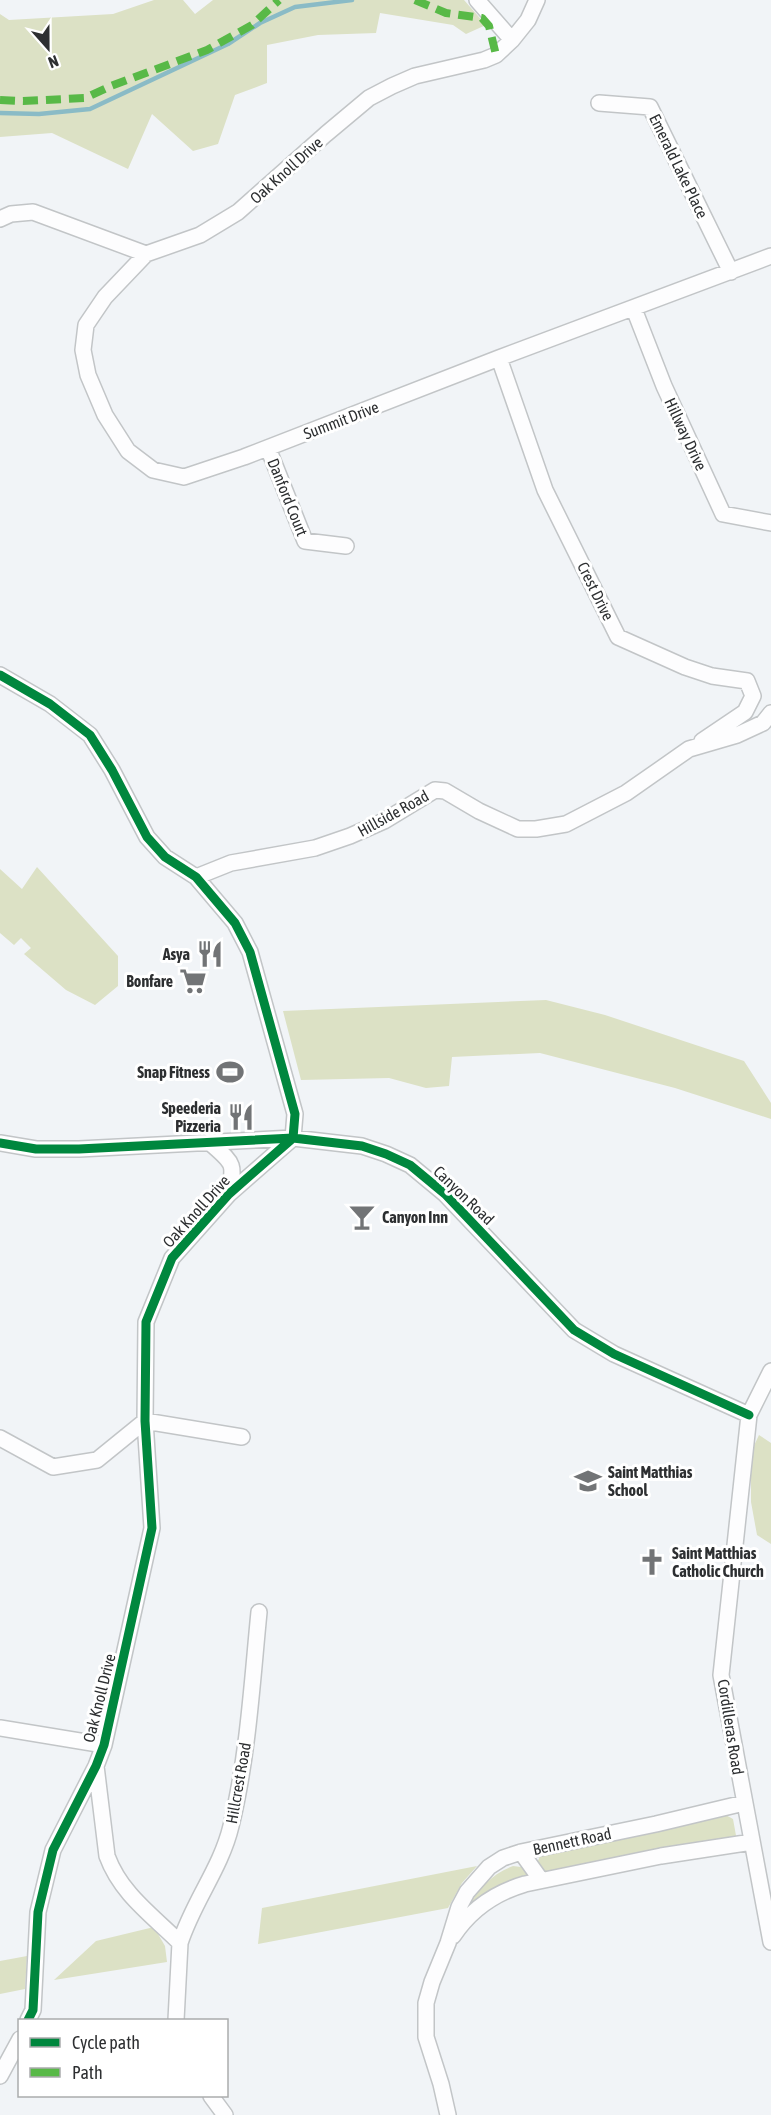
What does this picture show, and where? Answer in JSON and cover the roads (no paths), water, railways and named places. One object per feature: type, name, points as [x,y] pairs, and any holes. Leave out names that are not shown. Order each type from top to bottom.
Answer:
[{"type":"street","points":[[477,0],[512,40]]},
{"type":"street","name":"Oak Knoll Drive","points":[[146,254],[200,235],[238,212],[369,98],[415,76],[490,58],[512,40],[528,20],[537,0]]},
{"type":"street","name":"Emerald Lake Place","points":[[599,103],[650,107],[730,272]]},
{"type":"street","points":[[0,219],[11,214],[33,212],[146,254]]},
{"type":"street","name":"Summit Drive","points":[[146,254],[105,297],[86,325],[83,350],[88,375],[111,424],[128,451],[153,470],[184,477],[213,469],[771,256]]},
{"type":"street","name":"Hillway Drive","points":[[634,309],[664,387],[723,514],[771,523]]},
{"type":"street","name":"Crest Drive","points":[[499,358],[545,490],[618,637],[685,667],[712,676],[747,681],[753,696],[745,712],[689,749]]},
{"type":"street","name":"Danford Court","points":[[268,448],[305,542],[346,546]]},
{"type":"street","points":[[0,675],[50,704],[90,735],[112,770],[147,837],[165,857],[196,877],[235,923],[250,952],[290,1091],[295,1114],[293,1138]]},
{"type":"street","name":"Hillside Road","points":[[196,877],[231,863],[315,848],[350,836],[384,821],[435,790],[446,791],[479,811],[518,829],[536,829],[566,824],[627,793],[689,749],[737,735],[763,723],[771,713]]},
{"type":"street","name":"Oak Knoll Drive","points":[[28,2019],[33,2010],[38,1912],[53,1850],[96,1766],[104,1745],[152,1528],[145,1421],[146,1322],[172,1258],[229,1194],[293,1138]]},
{"type":"street","name":"Canyon Road","points":[[0,1143],[36,1149],[79,1149],[293,1138],[362,1146],[410,1165],[445,1194],[574,1330],[614,1354],[749,1415]]},
{"type":"street","name":"Oak Knoll Drive","points":[[209,1142],[231,1162],[234,1171],[229,1194]]},
{"type":"street","name":"Cordilleras Road","points":[[771,1371],[749,1415],[721,1675],[771,1942]]},
{"type":"street","points":[[0,1438],[54,1467],[97,1460],[145,1421],[242,1437]]},
{"type":"street","name":"Hillcrest Road","points":[[180,1943],[218,1863],[231,1827],[245,1750],[259,1612]]},
{"type":"street","points":[[0,1728],[104,1745]]},
{"type":"street","points":[[96,1766],[107,1856],[110,1864],[130,1897],[180,1943],[176,2019]]},
{"type":"street","name":"Bennett Road","points":[[448,2115],[426,2037],[424,2020],[426,2003],[459,1908],[476,1879],[503,1858],[521,1852],[744,1803]]},
{"type":"street","name":"Bennett Road","points":[[448,1943],[472,1912],[504,1890],[541,1880],[661,1856],[752,1842]]},
{"type":"street","points":[[521,1852],[541,1880]]},
{"type":"street","points":[[0,2076],[18,2043]]},
{"type":"street","points":[[213,2097],[225,2115]]},
{"type":"waterway","points":[[0,113],[39,114],[90,109],[228,44],[260,23],[295,7],[352,0]]},
{"type":"place","name":"Asya","points":[[210,954]]},
{"type":"place","name":"Bonfare","points":[[193,981]]},
{"type":"place","name":"Snap Fitness","points":[[230,1072]]},
{"type":"place","name":"Speederia Pizzeria","points":[[241,1117]]},
{"type":"place","name":"Canyon Inn","points":[[362,1217]]},
{"type":"place","name":"Saint Matthias School","points":[[588,1481]]},
{"type":"place","name":"Saint Matthias Catholic Church","points":[[652,1562]]}]
